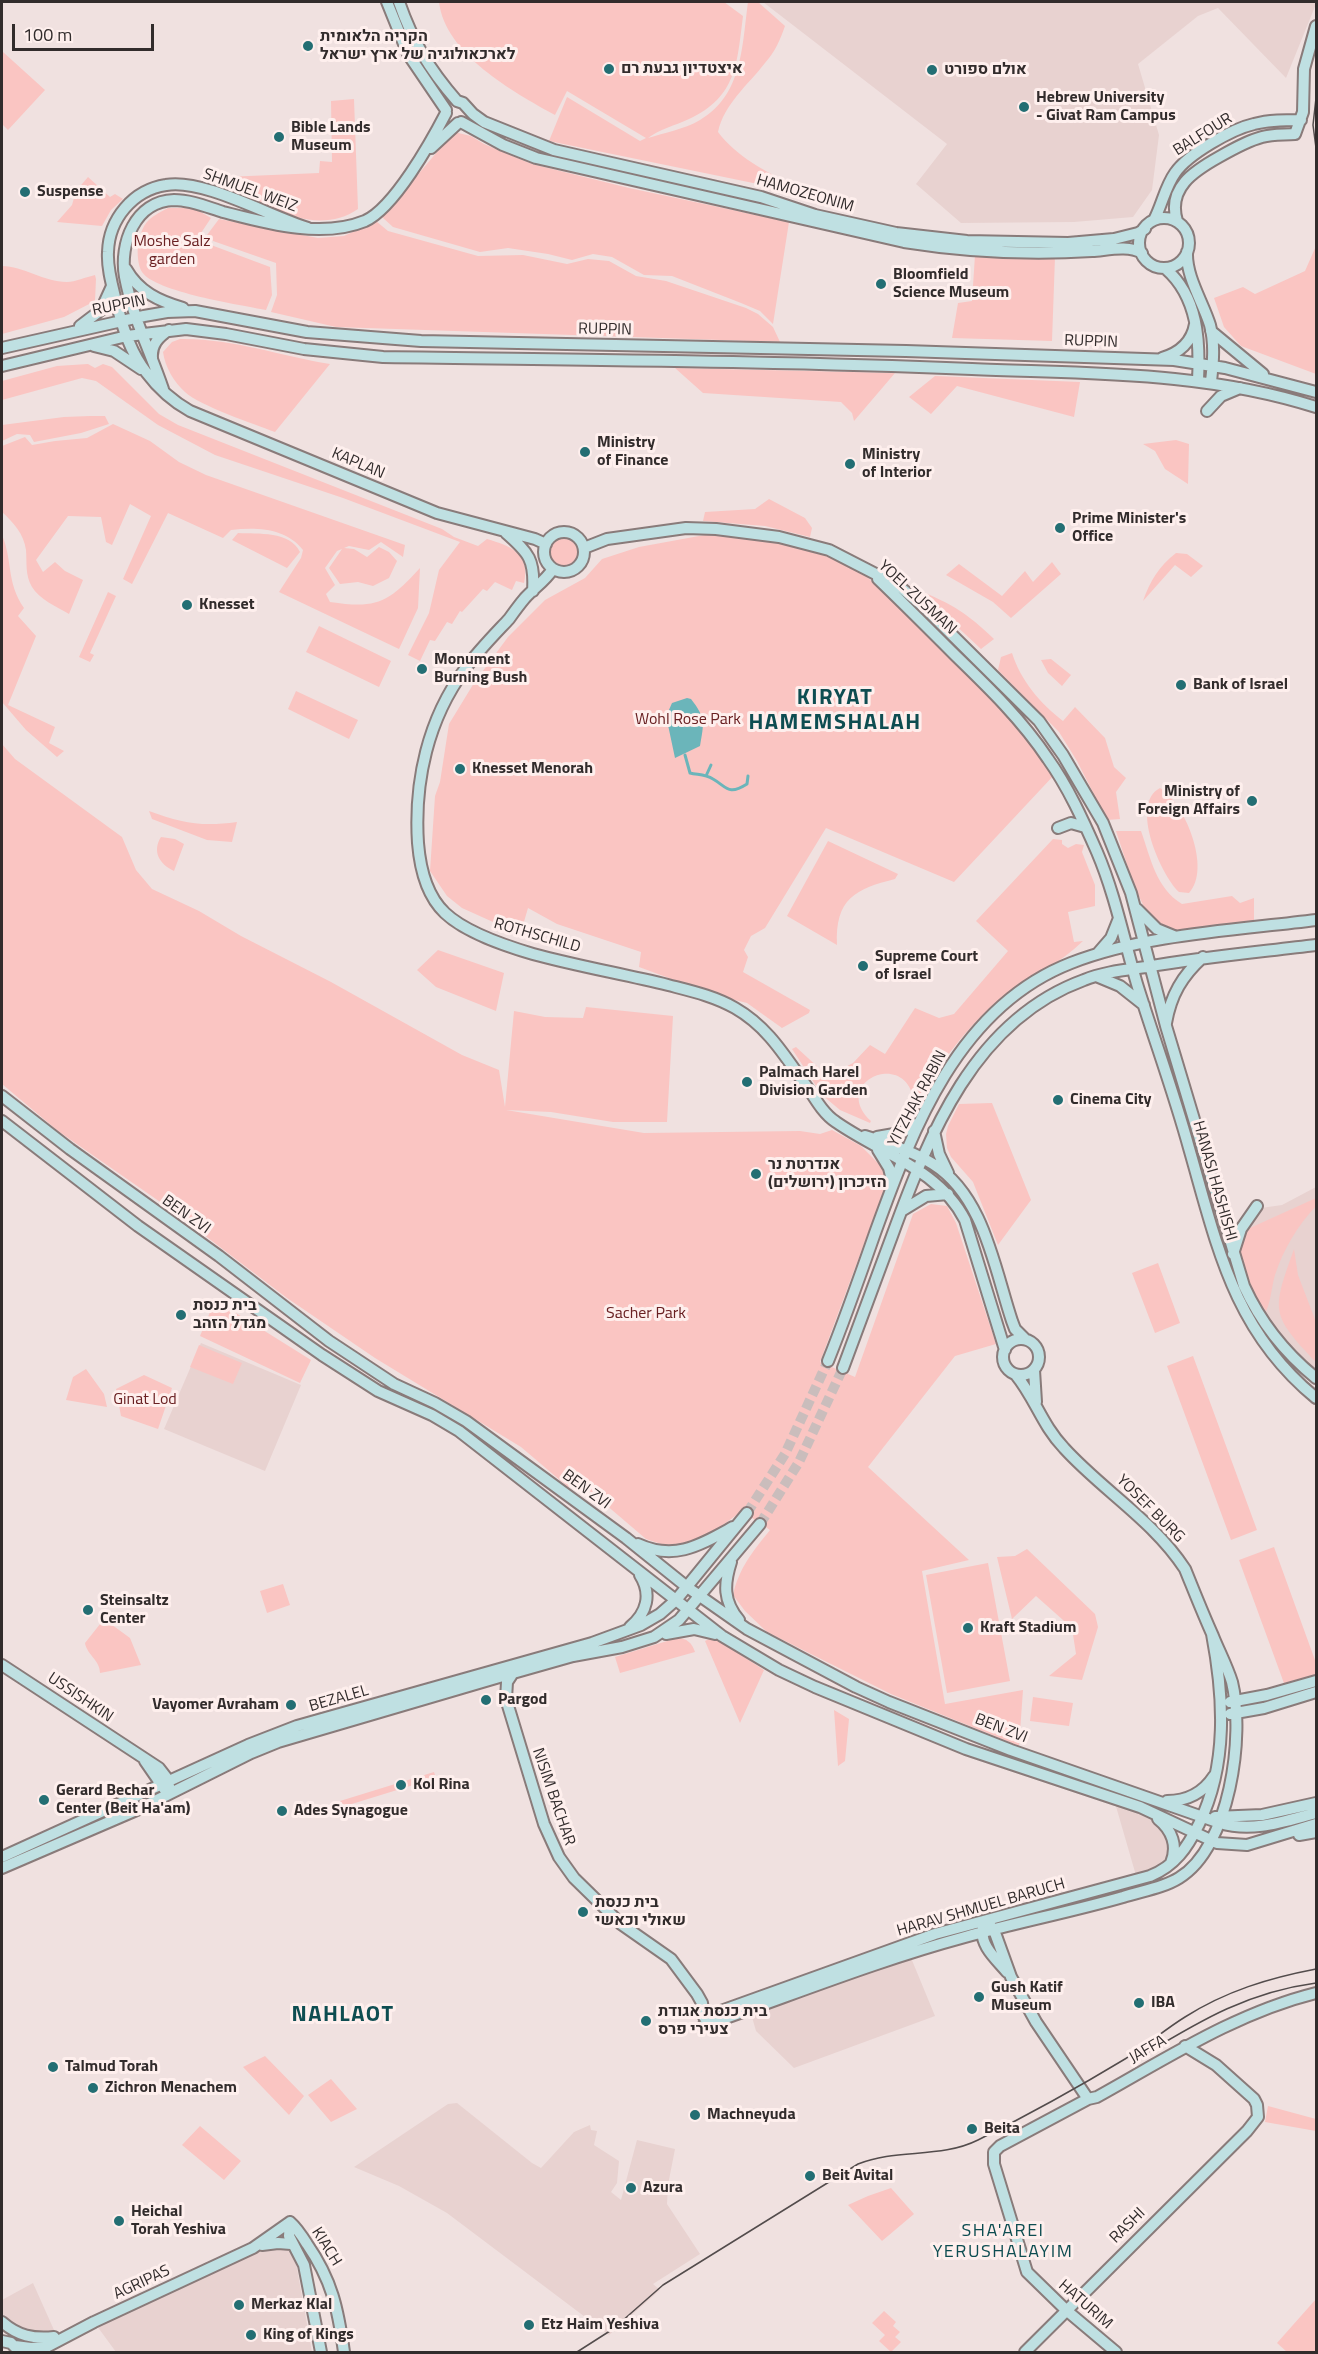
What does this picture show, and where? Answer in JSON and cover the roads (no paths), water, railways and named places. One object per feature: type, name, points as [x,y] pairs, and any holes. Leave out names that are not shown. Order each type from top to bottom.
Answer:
[{"type":"street","points":[[387,2],[408,54],[451,121],[460,122],[466,118],[467,109],[464,103],[457,101],[451,103],[446,112]]},
{"type":"street","points":[[399,2],[412,37],[425,61],[457,101]]},
{"type":"street","points":[[1301,120],[1304,102],[1304,69],[1317,26]]},
{"type":"street","name":"HAMOZEONIM","points":[[467,109],[484,122],[554,150],[761,197],[815,215],[896,233],[967,241],[1068,243],[1114,239],[1138,234],[1145,229]]},
{"type":"street","name":"SHMUEL WEIZ","points":[[140,334],[123,265],[127,237],[134,223],[152,207],[168,201],[188,201],[275,225],[308,228],[332,227],[365,221],[382,210],[413,168],[446,112]]},
{"type":"street","name":"BALFOUR","points":[[1154,220],[1171,178],[1193,156],[1236,130],[1252,124],[1301,120],[1295,134],[1264,136],[1248,141],[1187,178],[1177,197],[1175,209],[1178,221]]},
{"type":"street","name":"SHMUEL WEIZ","points":[[413,168],[460,122]]},
{"type":"street","name":"HAMOZEONIM","points":[[460,122],[503,145],[536,158],[904,242],[939,248],[992,252],[1053,253],[1132,249],[1142,253]]},
{"type":"street","name":"SHMUEL WEIZ","points":[[121,320],[112,286],[108,254],[111,232],[116,221],[134,199],[165,185],[196,186],[308,228]]},
{"type":"street","points":[[1186,252],[1178,263],[1166,268],[1152,265],[1142,253],[1140,243],[1145,229],[1154,220],[1166,218],[1178,221],[1188,236],[1186,252],[1188,267],[1211,331],[1213,365],[1211,382]]},
{"type":"street","points":[[123,265],[130,276],[148,294],[164,302],[195,311]]},
{"type":"street","points":[[1166,268],[1180,284],[1196,321],[1198,380]]},
{"type":"street","points":[[72,330],[96,315],[109,296],[112,286]]},
{"type":"street","name":"RUPPIN","points":[[2,348],[135,317],[195,311],[307,332],[421,341],[1155,359],[1213,365],[1317,392]]},
{"type":"street","name":"KAPLAN","points":[[121,320],[145,371],[165,394],[190,411],[414,504],[460,521],[535,539],[546,544]]},
{"type":"street","points":[[1155,359],[1166,357],[1182,349],[1191,336],[1196,321]]},
{"type":"street","points":[[152,362],[151,354],[154,343],[169,330]]},
{"type":"street","name":"RUPPIN","points":[[2,366],[127,336],[169,330],[203,330],[304,349],[383,357],[905,366],[1169,377],[1243,387],[1317,407]]},
{"type":"street","points":[[1211,331],[1243,359],[1271,379]]},
{"type":"street","points":[[140,334],[165,394]]},
{"type":"street","points":[[88,345],[114,351],[145,371]]},
{"type":"street","points":[[1207,411],[1225,393],[1243,387]]},
{"type":"street","points":[[584,548],[607,539],[671,528],[717,529],[804,543],[829,550],[858,564]]},
{"type":"street","points":[[503,531],[531,558],[534,570],[529,594]]},
{"type":"street","points":[[567,532],[578,538],[584,548],[583,560],[576,569],[565,572],[553,569],[546,561],[544,549],[546,544],[557,534],[567,532]]},
{"type":"street","name":"YOEL ZUSMAN","points":[[858,564],[895,596],[1014,715],[1050,760],[1098,854],[1127,948]]},
{"type":"street","name":"YOEL ZUSMAN","points":[[858,564],[899,586],[924,607],[1039,722],[1064,755],[1103,824],[1135,907],[1144,944]]},
{"type":"street","name":"ROTHSCHILD","points":[[553,569],[471,662],[453,687],[435,724],[426,751],[418,793],[419,854],[428,887],[440,907],[452,918],[481,935],[524,951],[696,992],[736,1009],[775,1040],[833,1120],[902,1161]]},
{"type":"street","points":[[1058,828],[1071,823],[1085,827]]},
{"type":"street","points":[[1135,907],[1157,929],[1178,937]]},
{"type":"street","points":[[1095,955],[1113,936],[1119,917]]},
{"type":"street","name":"YITZHAK RABIN","points":[[828,1361],[902,1161],[919,1123],[951,1064],[993,1013],[1045,976],[1070,963],[1095,955],[1178,937],[1317,920]]},
{"type":"street","name":"HANASI HASHISHI","points":[[1144,944],[1166,1026],[1244,1286],[1262,1321],[1294,1359],[1317,1378]]},
{"type":"street","name":"YITZHAK RABIN","points":[[843,1368],[917,1170],[934,1131],[964,1079],[987,1050],[1013,1024],[1057,993],[1096,976],[1203,957],[1317,945]]},
{"type":"street","name":"HANASI HASHISHI","points":[[1127,948],[1184,1130],[1214,1237],[1232,1288],[1265,1343],[1294,1378],[1317,1398]]},
{"type":"street","points":[[1166,1026],[1171,1001],[1178,985],[1203,957]]},
{"type":"street","points":[[1096,976],[1120,986],[1144,1006]]},
{"type":"street","name":"BEN ZVI","points":[[2,1096],[70,1149],[219,1256],[329,1341],[394,1384],[435,1403],[466,1421],[626,1538],[687,1587],[747,1629],[846,1682],[889,1702],[1011,1750],[1221,1820]]},
{"type":"street","name":"BEN ZVI","points":[[2,1121],[138,1226],[322,1355],[378,1391],[432,1415],[459,1431],[722,1636],[779,1670],[868,1710],[966,1749],[1140,1807],[1212,1842]]},
{"type":"street","points":[[893,1185],[890,1168],[873,1142],[900,1133],[919,1123]]},
{"type":"street","points":[[934,1131],[939,1154],[951,1178]]},
{"type":"street","name":"ROTHSCHILD","points":[[873,1142],[907,1150]]},
{"type":"street","points":[[902,1161],[948,1194],[965,1220],[1001,1332],[1006,1368],[1016,1375],[1026,1375],[1034,1370],[1039,1362],[1039,1353],[1035,1344],[1025,1339],[1011,1321],[977,1214],[965,1194],[951,1178],[922,1157],[907,1150]]},
{"type":"street","points":[[901,1212],[917,1199],[948,1194]]},
{"type":"street","points":[[1233,1255],[1245,1219],[1257,1206]]},
{"type":"street","points":[[1005,1350],[1013,1341],[1025,1339]]},
{"type":"street","name":"YOSEF BURG","points":[[1034,1370],[1036,1403],[1043,1422]]},
{"type":"street","name":"YOSEF BURG","points":[[1016,1375],[1043,1422],[1065,1449],[1155,1532],[1178,1558],[1185,1569],[1228,1671],[1235,1701],[1236,1745],[1221,1820],[1212,1842]]},
{"type":"street","points":[[687,1587],[747,1513]]},
{"type":"street","points":[[626,1538],[646,1547],[666,1552],[684,1550],[738,1524]]},
{"type":"street","points":[[689,1610],[760,1524]]},
{"type":"street","points":[[733,1556],[725,1582],[725,1592],[731,1609],[747,1629]]},
{"type":"street","points":[[625,1632],[646,1607],[647,1588],[637,1569]]},
{"type":"street","name":"BEZALEL","points":[[2,1868],[139,1809],[166,1787],[257,1741],[297,1726],[625,1632],[651,1620],[676,1600],[687,1587]]},
{"type":"street","name":"BEZALEL","points":[[2,1857],[278,1742],[573,1656],[621,1647],[654,1636],[672,1626],[689,1610]]},
{"type":"street","points":[[654,1636],[694,1629],[722,1636]]},
{"type":"street","name":"YOSEF BURG","points":[[1203,1815],[1217,1770],[1221,1714],[1212,1634]]},
{"type":"street","name":"USSISHKIN","points":[[2,1665],[141,1756],[166,1787]]},
{"type":"street","name":"NISIM BACHAR","points":[[513,1673],[506,1687],[508,1705],[544,1824],[558,1857],[574,1878],[621,1924],[671,1959],[702,2003],[704,2021],[743,2008]]},
{"type":"street","points":[[1221,1702],[1267,1695],[1317,1681]]},
{"type":"street","points":[[1221,1714],[1264,1708],[1317,1692]]},
{"type":"street","points":[[1160,1801],[1174,1801],[1193,1796],[1208,1784],[1217,1770]]},
{"type":"street","points":[[1221,1820],[1262,1815],[1317,1803]]},
{"type":"street","points":[[1140,1807],[1161,1822],[1171,1834],[1174,1853],[1170,1867]]},
{"type":"street","points":[[1221,1820],[1240,1827],[1258,1826],[1317,1813]]},
{"type":"street","points":[[1170,1867],[1195,1833],[1203,1815]]},
{"type":"street","points":[[1263,1841],[1317,1824]]},
{"type":"street","points":[[1212,1842],[1232,1846],[1317,1832]]},
{"type":"street","name":"HARAV SHMUEL BARUCH","points":[[743,2008],[898,1956],[1103,1903],[1169,1883],[1189,1871],[1212,1842]]},
{"type":"street","name":"HARAV SHMUEL BARUCH","points":[[743,2008],[894,1948],[984,1920],[1150,1876],[1170,1867]]},
{"type":"street","points":[[984,1920],[994,1930],[1011,1977],[1036,2022],[1088,2099]]},
{"type":"street","points":[[984,1920],[981,1933],[987,1949],[1011,1977]]},
{"type":"street","name":"JAFFA","points":[[1000,2146],[1088,2099],[1112,2089],[1185,2046],[1234,2021],[1317,1993]]},
{"type":"street","name":"RASHI","points":[[1025,2352],[1255,2123],[1259,2112],[1254,2099],[1216,2065],[1185,2046]]},
{"type":"street","name":"HATURIM","points":[[1000,2146],[994,2152],[994,2164],[1024,2266],[1034,2280],[1066,2310],[1116,2352]]},
{"type":"street","name":"KIACH","points":[[290,2222],[288,2234],[291,2244],[304,2265],[321,2352]]},
{"type":"street","name":"KIACH","points":[[290,2222],[326,2273],[334,2297],[344,2352]]},
{"type":"street","name":"AGRIPAS","points":[[9,2343],[41,2350],[253,2248],[290,2222]]},
{"type":"street","name":"AGRIPAS","points":[[253,2248],[274,2243],[291,2244]]},
{"type":"street","points":[[2,2322],[14,2332],[25,2337],[54,2337]]},
{"type":"water","points":[[687,698],[691,699],[703,721],[700,746],[675,758],[665,719],[672,703]]},
{"type":"waterway","points":[[685,755],[690,773],[710,777],[728,789],[741,788],[747,784],[748,776]]},
{"type":"waterway","points":[[706,776],[711,765]]},
{"type":"tunnel","points":[[747,1513],[785,1454],[828,1361]]},
{"type":"tunnel","points":[[760,1524],[799,1462],[843,1368]]},
{"type":"tram line","points":[[1316,98],[1313,125],[1316,148]]},
{"type":"tram line","points":[[577,2352],[613,2329],[663,2285],[858,2164],[888,2156],[934,2152],[964,2146],[1034,2111],[1107,2070],[1200,2008],[1265,1981],[1316,1969]]},
{"type":"tram line","points":[[1145,2054],[1187,2029],[1248,2000],[1292,1987],[1316,1983]]},
{"type":"place","name":"הקריה הלאומית לארכאולוגיה של ארץ ישראל","points":[[308,46]]},
{"type":"place","name":"איצטדיון גבעת רם","points":[[609,69]]},
{"type":"place","name":"אולם ספורט","points":[[932,70]]},
{"type":"place","name":"Hebrew University - Givat Ram Campus","points":[[1024,107]]},
{"type":"place","name":"Bible Lands Museum","points":[[279,137]]},
{"type":"place","name":"Suspense","points":[[25,192]]},
{"type":"place","name":"Bloomfield Science Museum","points":[[881,284]]},
{"type":"place","name":"Ministry of Finance","points":[[585,452]]},
{"type":"place","name":"Ministry of Interior","points":[[850,464]]},
{"type":"place","name":"Prime Minister's Office","points":[[1060,528]]},
{"type":"place","name":"Knesset","points":[[187,605]]},
{"type":"place","name":"Monument Burning Bush","points":[[422,669]]},
{"type":"place","name":"Bank of Israel","points":[[1181,685]]},
{"type":"place","name":"Knesset Menorah","points":[[460,769]]},
{"type":"place","name":"Ministry of Foreign Affairs","points":[[1252,801]]},
{"type":"place","name":"Supreme Court of Israel","points":[[863,966]]},
{"type":"place","name":"Palmach Harel Division Garden","points":[[747,1082]]},
{"type":"place","name":"Cinema City","points":[[1058,1100]]},
{"type":"place","name":"אנדרטת נר הזיכרון (ירושלים)","points":[[756,1174]]},
{"type":"place","name":"בית כנסת מגדל הזהב","points":[[181,1315]]},
{"type":"place","name":"Steinsaltz Center","points":[[88,1610]]},
{"type":"place","name":"Kraft Stadium","points":[[968,1628]]},
{"type":"place","name":"Pargod","points":[[486,1700]]},
{"type":"place","name":"Vayomer Avraham","points":[[291,1705]]},
{"type":"place","name":"Kol Rina","points":[[401,1785]]},
{"type":"place","name":"Gerard Bechar Center (Beit Ha'am)","points":[[44,1800]]},
{"type":"place","name":"Ades Synagogue","points":[[282,1811]]},
{"type":"place","name":"בית כנסת שאולי וכאשי","points":[[583,1912]]},
{"type":"place","name":"Gush Katif Museum","points":[[979,1997]]},
{"type":"place","name":"IBA","points":[[1139,2003]]},
{"type":"place","name":"בית כנסת אגודת צעירי פרס","points":[[646,2021]]},
{"type":"place","name":"Talmud Torah","points":[[53,2067]]},
{"type":"place","name":"Zichron Menachem","points":[[93,2088]]},
{"type":"place","name":"Machneyuda","points":[[695,2115]]},
{"type":"place","name":"Beita","points":[[972,2129]]},
{"type":"place","name":"Beit Avital","points":[[810,2176]]},
{"type":"place","name":"Azura","points":[[631,2188]]},
{"type":"place","name":"Heichal Torah Yeshiva","points":[[119,2221]]},
{"type":"place","name":"Merkaz Klal","points":[[239,2305]]},
{"type":"place","name":"Etz Haim Yeshiva","points":[[529,2325]]},
{"type":"place","name":"King of Kings","points":[[251,2335]]},
{"type":"district","name":"KIRYAT HAMEMSHALAH","points":[[835,712]]},
{"type":"district","name":"NAHLAOT","points":[[343,2016]]},
{"type":"district","name":"SHA'AREI YERUSHALAYIM","points":[[1003,2242]]},
{"type":"park label","name":"Moshe Salz garden","points":[[172,251]]},
{"type":"park label","name":"Wohl Rose Park","points":[[688,720]]},
{"type":"park label","name":"Sacher Park","points":[[646,1314]]},
{"type":"park label","name":"Ginat Lod","points":[[145,1400]]}]
